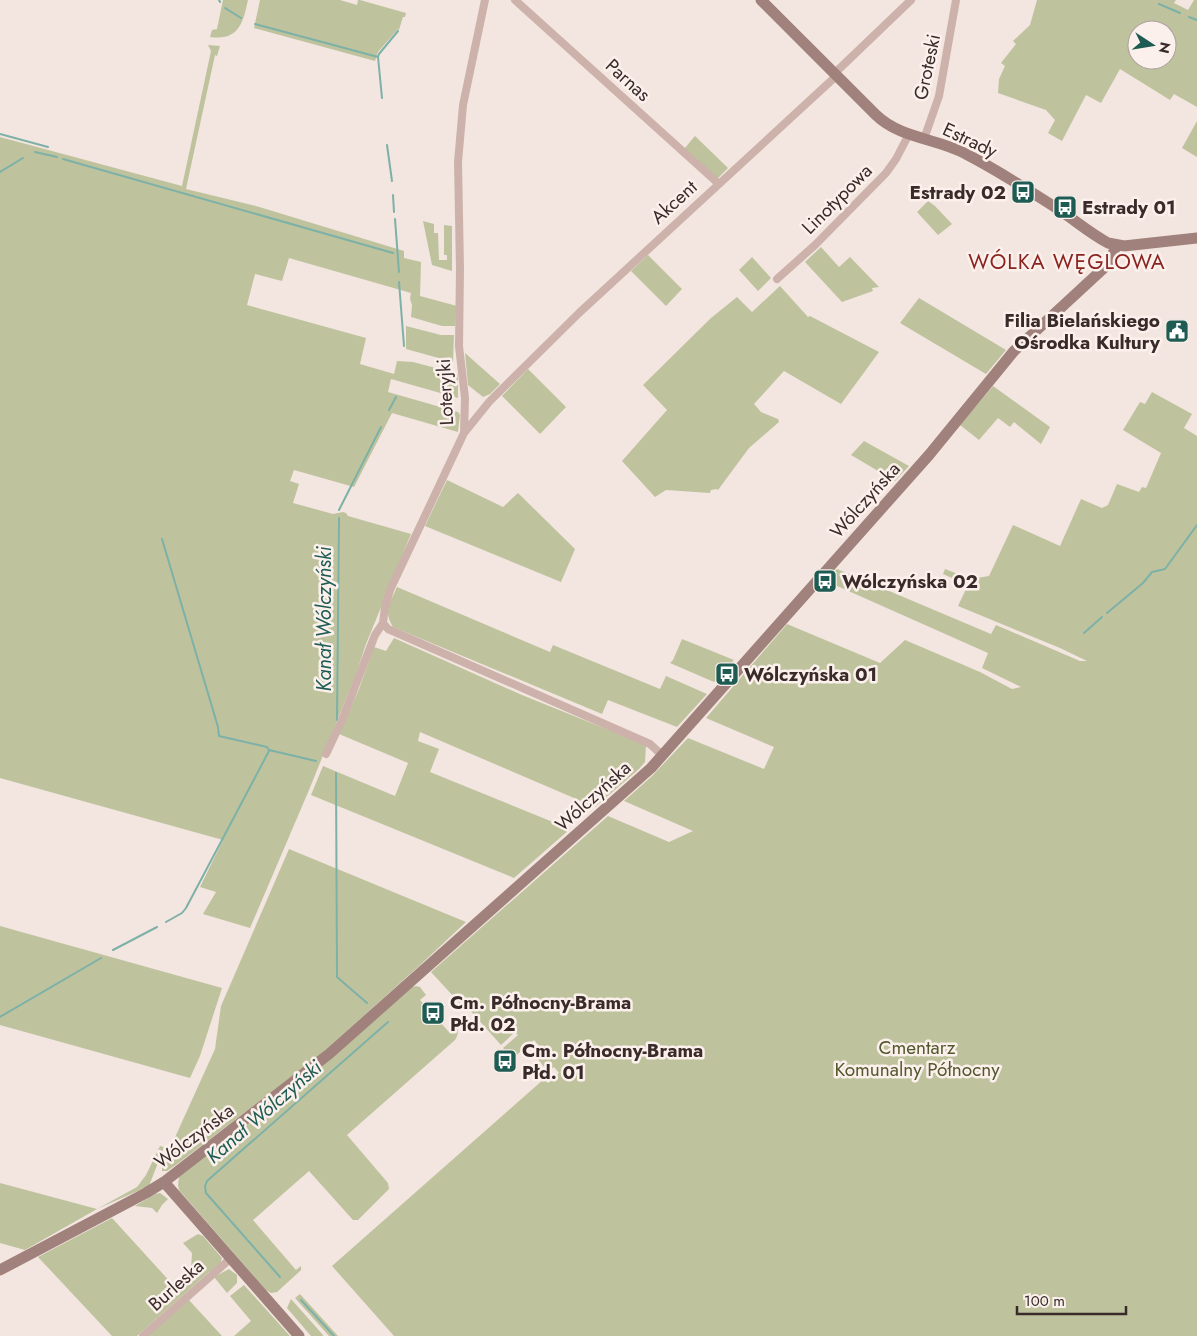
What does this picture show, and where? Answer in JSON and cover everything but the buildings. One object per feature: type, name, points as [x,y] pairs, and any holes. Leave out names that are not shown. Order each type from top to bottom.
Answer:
[{"type":"street","name":"Loteryjki","points":[[326,754],[342,720],[375,635],[383,623],[384,607],[390,590],[464,433],[465,398],[459,346],[458,162],[463,105],[485,0]]},
{"type":"street","name":"Parnas","points":[[515,0],[719,184]]},
{"type":"street","name":"Estrady","points":[[761,0],[883,122],[909,134],[966,153],[1025,188],[1104,241],[1116,246]]},
{"type":"street","name":"Akcent","points":[[464,433],[489,402],[586,306],[833,78],[912,0]]},
{"type":"street","name":"Groteski","points":[[924,138],[940,96],[956,0]]},
{"type":"street","name":"Linotypowa","points":[[777,279],[815,245],[886,173],[896,159],[909,134]]},
{"type":"street","points":[[1116,246],[1197,238]]},
{"type":"street","name":"Wólczyńska","points":[[0,1270],[164,1182],[329,1054],[651,768],[929,455],[1014,351],[1105,267],[1111,259],[1116,246]]},
{"type":"street","points":[[383,623],[388,629],[650,744],[662,754]]},
{"type":"street","points":[[164,1182],[299,1336]]},
{"type":"street","name":"Burleska","points":[[143,1336],[230,1258]]},
{"type":"green space","points":[[223,0],[248,0],[244,16],[238,29],[233,33],[220,38],[210,37],[212,30],[217,29]]},
{"type":"green space","points":[[260,0],[340,0],[357,5],[358,0],[360,0],[406,13],[399,30],[378,52],[375,61],[254,28]]},
{"type":"green space","points":[[1037,0],[1176,0],[1174,3],[1188,10],[1194,0],[1197,0],[1197,107],[1174,94],[1170,100],[1120,69],[1101,103],[1086,95],[1062,141],[1048,133],[1055,120],[1046,110],[998,93],[999,79],[1005,66],[1001,63],[1016,44],[1013,41],[1030,25]]},
{"type":"green space","points":[[208,45],[220,46],[217,56],[215,55],[186,189],[256,206],[404,251],[404,258],[421,262],[420,296],[457,306],[455,326],[442,326],[411,317],[411,293],[289,258],[282,281],[255,274],[247,305],[366,338],[360,364],[394,374],[397,361],[413,362],[458,374],[458,398],[391,379],[388,392],[458,412],[460,415],[458,432],[392,413],[354,487],[294,470],[290,481],[299,484],[293,503],[333,514],[343,512],[348,516],[411,534],[309,790],[250,928],[203,914],[216,892],[200,887],[223,840],[0,778],[0,137],[182,186],[211,51]]},
{"type":"green space","points":[[1197,121],[1197,157],[1182,148]]},
{"type":"green space","points":[[695,136],[728,168],[718,178],[684,149]]},
{"type":"green space","points":[[928,201],[952,224],[938,235],[917,212]]},
{"type":"green space","points":[[423,221],[434,224],[434,233],[438,233],[439,260],[447,260],[447,255],[444,255],[444,225],[452,226],[452,271],[432,265]]},
{"type":"green space","points":[[821,247],[839,267],[850,257],[879,287],[872,288],[873,291],[842,302],[805,262]]},
{"type":"green space","points":[[648,255],[682,289],[666,306],[631,271]]},
{"type":"green space","points":[[752,257],[771,278],[758,291],[739,270]]},
{"type":"green space","points":[[780,286],[808,317],[810,316],[879,352],[841,404],[784,371],[754,404],[761,412],[778,419],[779,422],[749,448],[718,490],[711,490],[710,493],[666,490],[655,497],[622,461],[667,410],[643,385],[711,318],[737,297],[752,312]]},
{"type":"green space","points":[[919,298],[1006,350],[986,374],[900,323]]},
{"type":"green space","points":[[406,326],[441,335],[454,335],[453,362],[406,349]]},
{"type":"green space","points":[[465,353],[500,384],[490,394],[483,397],[468,385]]},
{"type":"green space","points":[[528,369],[566,407],[540,434],[502,396]]},
{"type":"green space","points":[[993,386],[1050,427],[1041,444],[1014,422],[1010,427],[998,418],[979,440],[960,425]]},
{"type":"green space","name":"Cmentarz Komunalny Północny","points":[[1152,392],[1192,414],[1184,428],[1197,436],[1197,1336],[394,1336],[332,1266],[544,1079],[548,1083],[559,1073],[554,1067],[548,1072],[537,1058],[544,1052],[534,1040],[513,1058],[503,1048],[518,1035],[515,1032],[501,1045],[467,1007],[465,1009],[431,972],[608,816],[669,842],[693,831],[624,801],[651,777],[688,738],[764,769],[774,747],[706,718],[787,624],[880,663],[905,640],[980,672],[1012,689],[1021,687],[982,668],[988,653],[826,581],[837,569],[991,634],[996,625],[1080,661],[1087,661],[958,606],[968,585],[943,574],[945,569],[971,579],[989,576],[1013,525],[1060,546],[1081,499],[1102,508],[1108,505],[1117,484],[1139,492],[1142,487],[1146,488],[1161,453],[1123,430],[1140,402],[1145,404]]},
{"type":"green space","points":[[864,441],[909,466],[895,481],[851,455]]},
{"type":"green space","points":[[447,480],[503,507],[518,493],[575,549],[561,582],[425,526]]},
{"type":"green space","points":[[397,587],[550,652],[553,645],[660,689],[666,676],[707,694],[677,727],[608,700],[602,714],[393,627],[388,612],[390,602]]},
{"type":"green space","points":[[394,638],[522,695],[646,745],[645,762],[595,807],[420,732],[418,741],[439,749],[430,772],[570,829],[514,878],[311,795],[323,766],[395,796],[408,763],[339,734],[359,689],[374,647],[386,651]]},
{"type":"green space","points":[[682,639],[734,660],[714,682],[670,663]]},
{"type":"green space","points":[[289,849],[466,922],[322,1053],[176,1165],[167,1171],[162,1171],[162,1166],[215,1049],[221,1006]]},
{"type":"green space","points":[[0,926],[222,988],[200,1056],[190,1078],[0,1025]]},
{"type":"green space","points":[[412,987],[420,987],[426,995],[420,1000],[449,1032],[456,1026],[457,1036],[455,1040],[347,1135],[388,1183],[389,1189],[358,1220],[353,1220],[309,1171],[253,1220],[296,1270],[301,1266],[301,1270],[277,1292],[271,1293],[266,1290],[179,1190],[179,1177],[208,1154],[227,1144],[229,1135],[334,1056]]},
{"type":"green space","points":[[160,1146],[164,1147],[149,1186],[97,1209],[137,1187],[146,1175]]},
{"type":"green space","points":[[0,1183],[97,1209],[25,1250],[0,1243]]},
{"type":"green space","points":[[160,1193],[168,1199],[157,1213],[152,1208],[135,1206],[155,1194]]},
{"type":"green space","points":[[112,1218],[174,1286],[191,1269],[192,1253],[183,1243],[198,1234],[203,1236],[222,1258],[220,1264],[137,1336],[112,1336],[38,1257]]},
{"type":"green space","points":[[229,1269],[237,1275],[237,1283],[227,1293],[214,1277]]},
{"type":"green space","points":[[244,1285],[290,1336],[234,1336],[251,1321],[230,1296]]},
{"type":"green space","points":[[300,1294],[338,1336],[329,1336],[295,1298]]},
{"type":"green space","points":[[188,1299],[222,1336],[147,1336]]},
{"type":"green space","points":[[291,1299],[323,1336],[311,1336],[287,1308]]},
{"type":"waterway","points":[[1159,4],[1180,13]]},
{"type":"waterway","points":[[225,8],[241,18]]},
{"type":"waterway","points":[[1189,17],[1197,20]]},
{"type":"waterway","points":[[255,24],[378,57]]},
{"type":"waterway","name":"Kanał Wólczyński","points":[[382,98],[378,57],[398,31]]},
{"type":"waterway","points":[[0,134],[48,147]]},
{"type":"waterway","name":"Kanał Wólczyński","points":[[387,145],[392,181]]},
{"type":"waterway","points":[[35,152],[57,157]]},
{"type":"waterway","points":[[0,172],[23,158]]},
{"type":"waterway","points":[[63,159],[393,253]]},
{"type":"waterway","name":"Kanał Wólczyński","points":[[393,195],[394,212]]},
{"type":"waterway","name":"Kanał Wólczyński","points":[[395,219],[399,272]]},
{"type":"waterway","name":"Kanał Wólczyński","points":[[399,282],[404,346]]},
{"type":"waterway","name":"Kanał Wólczyński","points":[[389,410],[396,397]]},
{"type":"waterway","name":"Kanał Wólczyński","points":[[339,510],[381,427]]},
{"type":"waterway","name":"Kanał Wólczyński","points":[[337,720],[339,518]]},
{"type":"waterway","points":[[1107,613],[1143,583],[1152,572],[1165,569],[1197,525]]},
{"type":"waterway","points":[[162,539],[218,727],[219,736],[316,761]]},
{"type":"waterway","points":[[1084,633],[1102,617]]},
{"type":"waterway","points":[[166,922],[182,913],[186,908],[269,751]]},
{"type":"waterway","name":"Kanał Wólczyński","points":[[336,773],[337,977],[367,1003]]},
{"type":"waterway","points":[[113,950],[157,927]]},
{"type":"waterway","points":[[0,1017],[101,958]]},
{"type":"waterway","name":"Kanał Wólczyński","points":[[280,1277],[206,1193],[205,1186],[207,1181],[388,1022]]},
{"type":"waterway","name":"Kanał Wólczyński","points":[[301,1300],[334,1336]]},
{"type":"place","name":"Estrady 02","points":[[1023,192]]},
{"type":"place","name":"Estrady 01","points":[[1065,207]]},
{"type":"place","name":"Filia Bielańskiego Ośrodka Kultury","points":[[1177,331]]},
{"type":"place","name":"Wólczyńska 02","points":[[825,581]]},
{"type":"place","name":"Wólczyńska 01","points":[[727,674]]},
{"type":"place","name":"Cm. Północny-Brama Płd. 02","points":[[433,1013]]},
{"type":"place","name":"Cm. Północny-Brama Płd. 01","points":[[505,1061]]},
{"type":"district","name":"WÓLKA WĘGLOWA","points":[[1067,262]]}]
